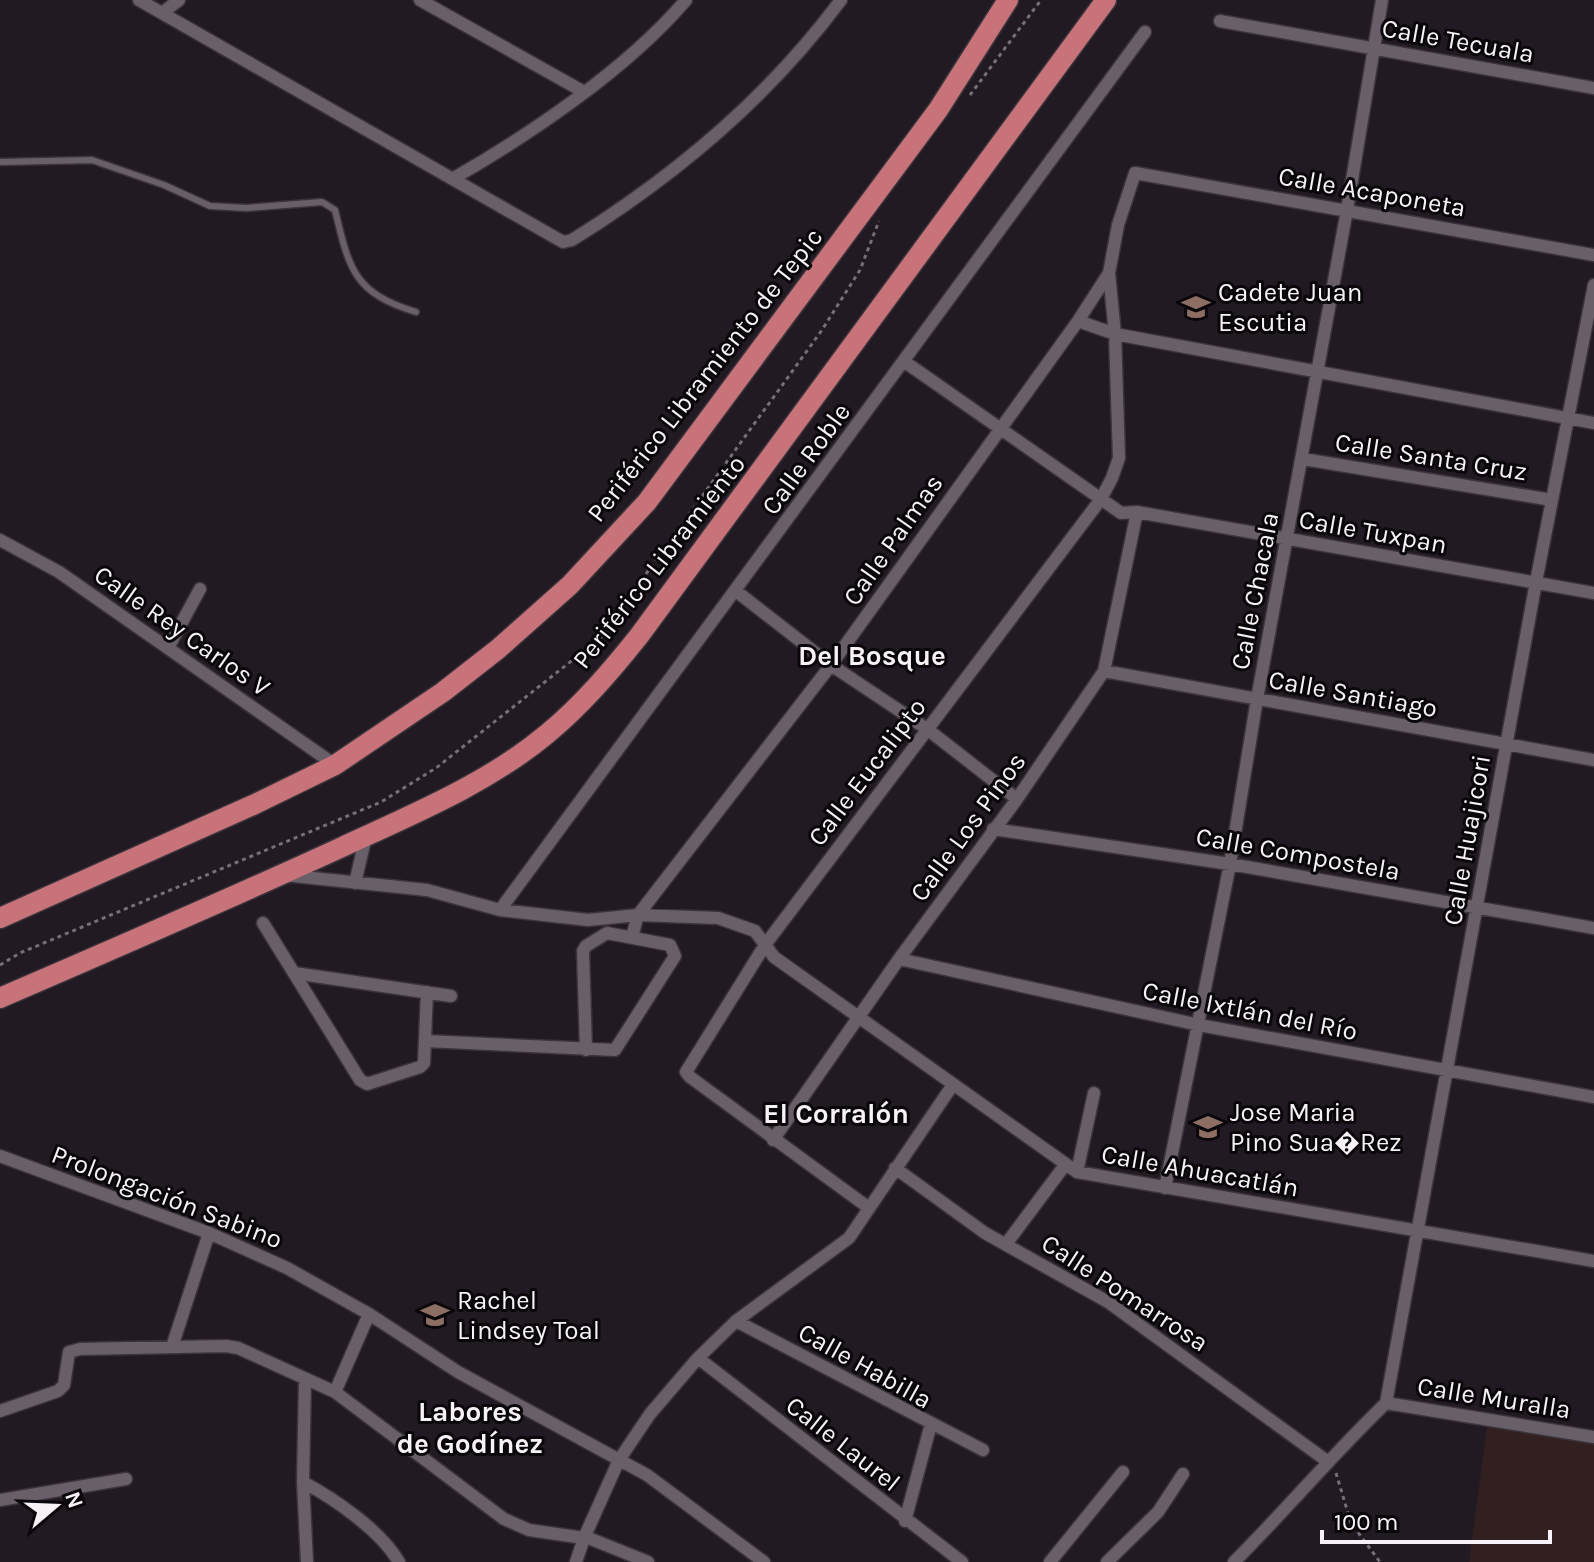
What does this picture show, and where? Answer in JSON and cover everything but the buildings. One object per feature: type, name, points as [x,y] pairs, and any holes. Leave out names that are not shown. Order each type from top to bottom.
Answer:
[{"type":"highway","name":"Periférico Libramiento","points":[[0,998],[366,836],[458,791],[518,756],[548,734],[604,679],[668,598],[1106,0]]},
{"type":"highway","name":"Periférico Libramiento de Tepic","points":[[0,918],[335,765],[443,692],[498,649],[570,585],[647,502],[938,110],[1006,2]]},
{"type":"street","points":[[139,0],[563,242],[572,240],[618,211],[735,119],[787,67],[841,0]]},
{"type":"street","points":[[162,13],[179,0]]},
{"type":"street","points":[[420,0],[584,92]]},
{"type":"street","points":[[454,178],[502,150],[584,92],[621,62],[686,0]]},
{"type":"street","points":[[823,0],[830,15]]},
{"type":"street","name":"Calle Chacala","points":[[1165,1188],[1230,864],[1382,0]]},
{"type":"street","name":"Calle Tecuala","points":[[1220,21],[1594,88]]},
{"type":"street","name":"Calle Roble","points":[[500,910],[1145,32]]},
{"type":"street","name":"Calle Palmas","points":[[638,915],[831,665],[1078,321],[1109,273],[1131,180],[1135,173],[1142,173]]},
{"type":"street","name":"Calle Acaponeta","points":[[1142,173],[1594,255]]},
{"type":"street","name":"Calle Eucalipto","points":[[773,1140],[686,1072],[765,945],[1101,499],[1119,458],[1115,334],[1109,273]]},
{"type":"street","name":"Calle Huajicori","points":[[1386,1403],[1536,582],[1594,285]]},
{"type":"street","points":[[1078,321],[1115,334],[1594,423]]},
{"type":"street","name":"Calle Tuxpan","points":[[905,362],[1121,513],[1137,512],[1594,593]]},
{"type":"street","name":"Calle Santa Cruz","points":[[1303,459],[1552,500]]},
{"type":"street","name":"Calle Los Pinos","points":[[773,1140],[899,959],[1017,799],[1104,671],[1137,512]]},
{"type":"street","name":"Calle Rey Carlos V","points":[[0,540],[59,572],[335,765]]},
{"type":"street","points":[[168,648],[200,589]]},
{"type":"street","points":[[736,591],[831,665],[927,729],[1017,799]]},
{"type":"street","name":"Calle Santiago","points":[[1104,671],[1594,760]]},
{"type":"street","name":"Calle Compostela","points":[[993,829],[1230,864],[1594,928]]},
{"type":"street","points":[[355,883],[366,836]]},
{"type":"street","name":"Calle Ahuacatlán","points":[[281,875],[427,890],[500,910],[588,920],[638,915],[718,918],[755,931],[774,957],[1077,1172],[1594,1261]]},
{"type":"street","points":[[632,937],[638,915]]},
{"type":"street","points":[[263,923],[360,1080],[367,1084],[424,1063],[427,992]]},
{"type":"street","points":[[426,1041],[586,1050],[615,1050],[675,956],[670,945],[602,934],[586,946],[583,951],[586,1050]]},
{"type":"street","name":"Calle Ixtlán del Río","points":[[899,959],[1199,1025],[1594,1097]]},
{"type":"street","points":[[294,973],[451,996]]},
{"type":"street","points":[[576,1562],[619,1460],[650,1414],[698,1358],[736,1321],[849,1238],[952,1086]]},
{"type":"street","points":[[1077,1172],[1094,1093]]},
{"type":"street","points":[[773,1140],[869,1208]]},
{"type":"street","name":"Prolongación Sabino","points":[[0,1156],[209,1233],[287,1268],[369,1314],[458,1372],[647,1475],[764,1562]]},
{"type":"street","points":[[1006,1244],[1065,1165]]},
{"type":"street","name":"Calle Pomarrosa","points":[[895,1168],[985,1233],[1108,1302],[1327,1461]]},
{"type":"street","points":[[172,1347],[209,1233]]},
{"type":"street","points":[[335,1392],[369,1314]]},
{"type":"street","name":"Calle Habilla","points":[[736,1321],[931,1424],[905,1521]]},
{"type":"street","points":[[0,1411],[58,1391],[64,1385],[69,1352],[80,1349],[238,1348],[335,1392],[504,1519],[529,1530],[610,1545],[648,1562]]},
{"type":"street","name":"Calle Laurel","points":[[698,1358],[905,1521],[962,1562]]},
{"type":"street","points":[[305,1379],[303,1482],[307,1562]]},
{"type":"street","points":[[1234,1562],[1286,1510],[1327,1461],[1386,1403]]},
{"type":"street","name":"Calle Muralla","points":[[1386,1403],[1594,1437]]},
{"type":"street","points":[[931,1424],[983,1450]]},
{"type":"street","points":[[1050,1562],[1123,1472]]},
{"type":"street","points":[[1107,1562],[1158,1512],[1183,1474]]},
{"type":"street","points":[[0,1500],[126,1479]]},
{"type":"street","points":[[303,1482],[327,1494],[390,1548],[399,1562]]},
{"type":"lane","points":[[0,162],[92,160],[164,185],[210,206],[246,208],[322,202],[335,210],[348,264],[364,287],[400,307],[416,312]]},
{"type":"path","points":[[1336,1472],[1351,1523],[1380,1562]]},
{"type":"shaded area","points":[[1488,1419],[1594,1437],[1594,1562],[1469,1562]]},
{"type":"place","name":"Cadete Juan Escutia","points":[[1196,307]]},
{"type":"place","name":"Jose Maria Pino Sua�Rez","points":[[1208,1127]]},
{"type":"place","name":"Rachel Lindsey Toal","points":[[435,1315]]},
{"type":"district","name":"Del Bosque","points":[[872,655]]},
{"type":"district","name":"El Corralón","points":[[836,1113]]},
{"type":"district","name":"Labores de Godínez","points":[[470,1427]]}]
